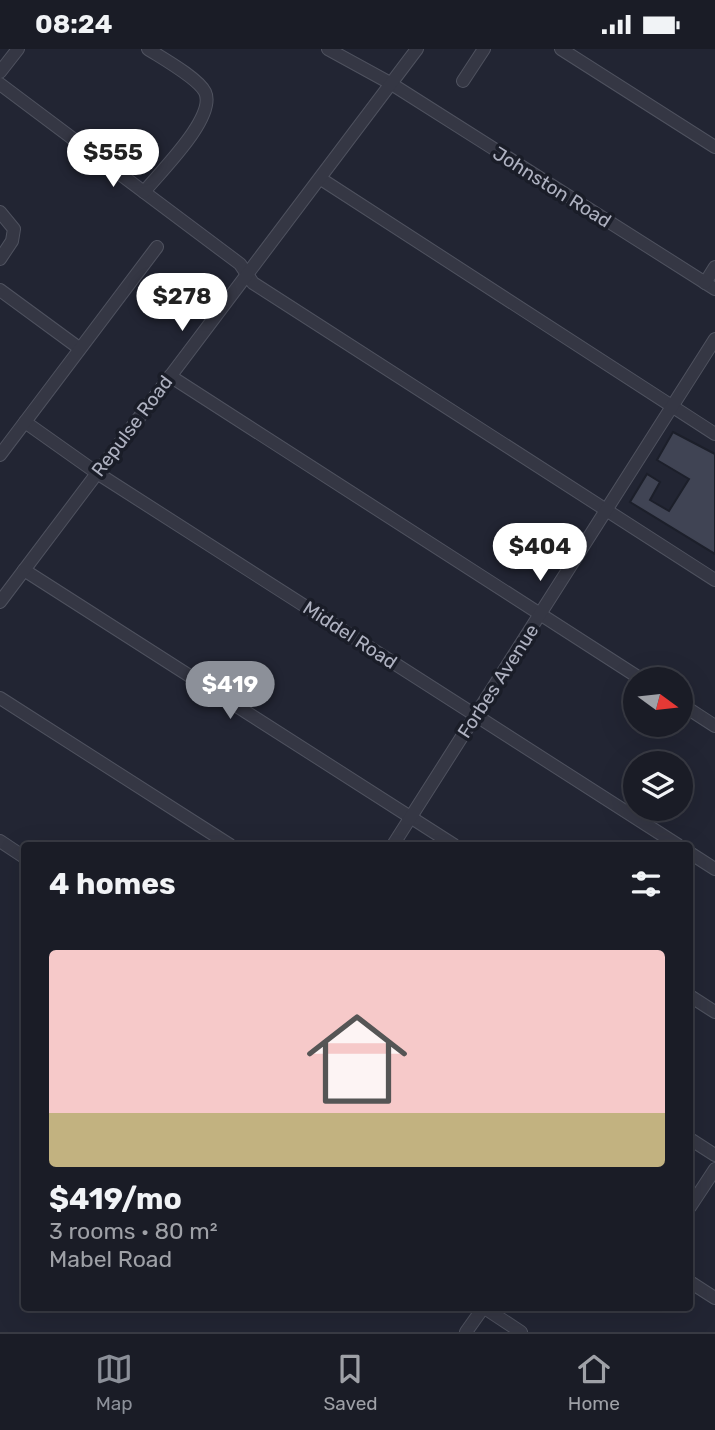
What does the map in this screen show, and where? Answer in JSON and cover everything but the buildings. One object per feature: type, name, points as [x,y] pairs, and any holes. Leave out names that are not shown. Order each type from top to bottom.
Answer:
[{"type":"street","points":[[0,72],[18,49]]},
{"type":"street","points":[[144,192],[203,120],[208,105],[202,88],[148,49]]},
{"type":"street","name":"Johnston Road","points":[[328,49],[390,83],[710,286]]},
{"type":"street","name":"Repulse Road","points":[[0,602],[321,179],[416,49]]},
{"type":"street","points":[[463,81],[484,49]]},
{"type":"street","points":[[561,49],[715,147]]},
{"type":"street","points":[[0,84],[240,264],[261,289],[715,580]]},
{"type":"street","points":[[321,179],[715,434]]},
{"type":"street","points":[[0,212],[14,229],[12,241],[0,259]]},
{"type":"street","points":[[0,455],[157,247]]},
{"type":"street","points":[[710,286],[715,267]]},
{"type":"street","points":[[0,290],[79,348]]},
{"type":"street","name":"Forbes Avenue","points":[[395,842],[715,339]]},
{"type":"street","points":[[170,376],[623,667]]},
{"type":"street","name":"Middel Road","points":[[25,422],[97,473],[673,842]]},
{"type":"street","points":[[24,570],[449,842]]},
{"type":"street","points":[[0,698],[225,842]]},
{"type":"street","points":[[693,712],[715,726]]},
{"type":"street","points":[[0,841],[21,855]]},
{"type":"street","points":[[693,855],[715,869]]},
{"type":"street","points":[[693,998],[715,1012]]},
{"type":"street","points":[[693,1141],[715,1155]]},
{"type":"street","points":[[693,1202],[715,1169]]},
{"type":"street","points":[[693,1284],[715,1298]]},
{"type":"street","points":[[466,1332],[480,1311]]},
{"type":"street","points":[[489,1311],[521,1332]]}]
